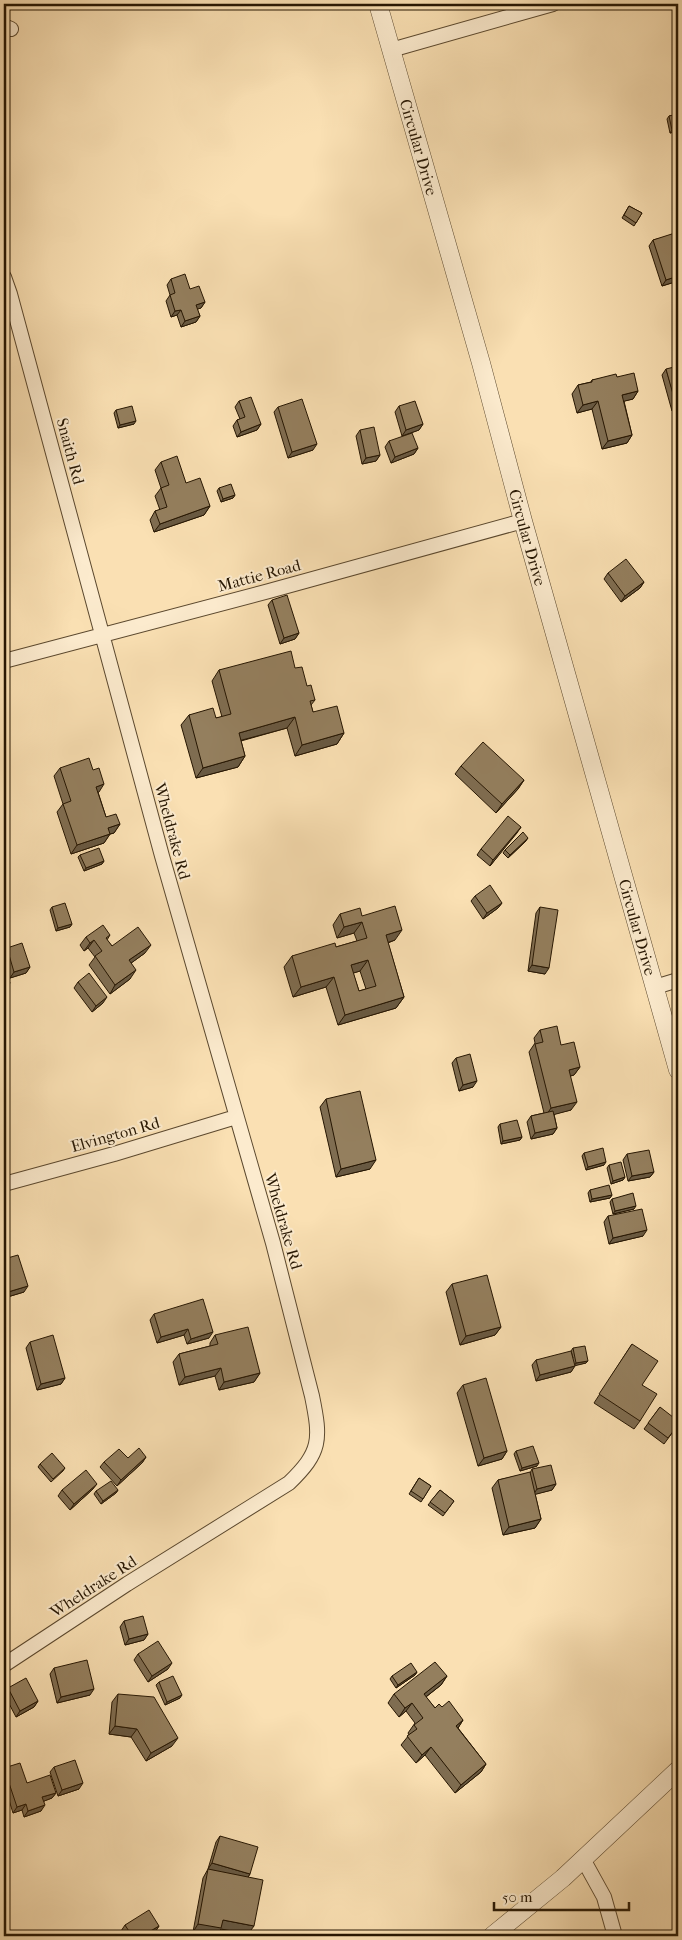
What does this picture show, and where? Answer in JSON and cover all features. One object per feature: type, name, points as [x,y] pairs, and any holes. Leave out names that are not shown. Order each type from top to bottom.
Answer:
[{"type":"street","name":"Circular Drive","points":[[378,4],[481,363],[523,521],[678,1070]]},
{"type":"street","points":[[390,50],[553,4]]},
{"type":"street","name":"Snaith Rd","points":[[4,277],[102,635]]},
{"type":"street","name":"Mattie Road","points":[[4,662],[523,521]]},
{"type":"street","name":"Wheldrake Rd","points":[[4,1665],[127,1584],[289,1483],[302,1471],[315,1452],[317,1438],[317,1419],[312,1396],[273,1243],[162,856],[102,635]]},
{"type":"street","points":[[655,987],[678,980]]},
{"type":"street","name":"Elvington Rd","points":[[4,1184],[114,1154],[236,1117]]},
{"type":"street","points":[[492,1936],[563,1878],[678,1770]]},
{"type":"street","points":[[583,1859],[604,1898],[615,1936]]},
{"type":"building","points":[[678,114],[678,128],[672,130],[669,116]]},
{"type":"building","points":[[629,206],[642,213],[636,223],[624,215]]},
{"type":"building","points":[[678,232],[678,276],[666,280],[653,240]]},
{"type":"building","points":[[185,274],[190,289],[199,286],[205,302],[196,305],[200,316],[185,321],[181,310],[175,311],[170,295],[175,293],[171,279]]},
{"type":"building","points":[[678,366],[678,405],[676,405],[666,369]]},
{"type":"building","points":[[634,373],[638,391],[622,395],[632,435],[608,441],[598,401],[583,405],[578,385],[616,374],[617,377]]},
{"type":"building","points":[[251,397],[261,424],[241,432],[237,420],[245,417],[239,401]]},
{"type":"building","points":[[302,399],[317,444],[292,452],[278,407]]},
{"type":"building","points":[[415,401],[423,424],[406,430],[399,406]]},
{"type":"building","points":[[132,406],[136,421],[120,425],[116,410]]},
{"type":"building","points":[[374,427],[380,455],[366,458],[360,430]]},
{"type":"building","points":[[412,433],[418,448],[395,457],[389,441]]},
{"type":"building","points":[[177,456],[186,483],[200,478],[210,506],[160,524],[155,511],[167,507],[161,488],[169,485],[161,462]]},
{"type":"building","points":[[231,484],[235,495],[223,499],[219,488]]},
{"type":"building","points":[[626,559],[644,582],[625,596],[608,573]]},
{"type":"building","points":[[287,595],[299,633],[284,638],[272,600]]},
{"type":"building","points":[[291,651],[295,668],[302,667],[307,686],[311,685],[315,700],[310,701],[313,712],[337,706],[344,733],[302,745],[295,717],[239,733],[245,756],[203,768],[189,715],[213,708],[216,718],[231,714],[219,670]]},
{"type":"building","points":[[483,742],[524,780],[502,804],[461,766]]},
{"type":"building","points":[[89,758],[93,770],[99,768],[104,784],[96,787],[106,817],[116,814],[120,824],[108,828],[110,834],[77,845],[63,804],[71,801],[60,768]]},
{"type":"building","points":[[508,816],[521,827],[493,860],[481,849]]},
{"type":"building","points":[[523,832],[528,838],[510,855],[505,850]]},
{"type":"building","points":[[99,848],[104,861],[86,868],[80,855]]},
{"type":"building","points":[[490,885],[502,903],[487,913],[475,896]]},
{"type":"building","points":[[65,903],[72,924],[58,928],[52,907]]},
{"type":"building","points":[[395,906],[402,930],[386,935],[404,997],[345,1015],[334,977],[301,987],[292,956],[335,943],[336,947],[367,938],[362,922],[344,927],[340,914],[360,908],[362,916]],"holes":[[[368,960],[376,986],[359,991],[351,965]]]},
{"type":"building","points":[[540,907],[558,910],[549,968],[532,965]]},
{"type":"building","points":[[103,925],[110,935],[106,938],[112,946],[138,927],[151,945],[129,960],[136,970],[115,985],[95,956],[102,951],[94,940],[90,943],[86,937]]},
{"type":"building","points":[[22,943],[30,967],[14,972],[7,948]]},
{"type":"building","points":[[4,965],[10,983],[4,985]]},
{"type":"building","points":[[89,973],[107,997],[96,1006],[78,982]]},
{"type":"building","points":[[557,1026],[561,1045],[574,1042],[580,1067],[569,1070],[577,1102],[551,1108],[535,1044],[543,1042],[540,1030]]},
{"type":"building","points":[[470,1054],[477,1081],[463,1085],[456,1058]]},
{"type":"building","points":[[360,1091],[376,1160],[341,1169],[326,1099]]},
{"type":"building","points":[[553,1111],[557,1128],[535,1133],[531,1116]]},
{"type":"building","points":[[517,1120],[522,1137],[503,1141],[500,1124]]},
{"type":"building","points":[[603,1148],[606,1162],[588,1167],[584,1153]]},
{"type":"building","points":[[649,1150],[654,1172],[632,1176],[627,1154]]},
{"type":"building","points":[[621,1162],[625,1177],[613,1181],[609,1165]]},
{"type":"building","points":[[609,1185],[612,1195],[592,1199],[590,1190]]},
{"type":"building","points":[[633,1193],[636,1206],[615,1211],[612,1199]]},
{"type":"building","points":[[642,1209],[647,1230],[613,1238],[608,1216]]},
{"type":"building","points":[[18,1255],[28,1286],[8,1292],[4,1279],[4,1259]]},
{"type":"building","points":[[487,1275],[501,1327],[466,1336],[452,1284]]},
{"type":"building","points":[[203,1299],[213,1332],[191,1339],[188,1329],[161,1337],[154,1314]]},
{"type":"building","points":[[248,1327],[260,1373],[224,1382],[221,1368],[185,1377],[179,1354],[218,1344],[215,1335]]},
{"type":"building","points":[[53,1335],[65,1378],[41,1384],[30,1342]]},
{"type":"building","points":[[632,1344],[658,1361],[642,1385],[657,1394],[640,1421],[599,1394]]},
{"type":"building","points":[[585,1346],[588,1361],[576,1363],[573,1348]]},
{"type":"building","points":[[571,1351],[575,1366],[540,1375],[536,1360]]},
{"type":"building","points":[[486,1378],[507,1451],[484,1458],[463,1385]]},
{"type":"building","points":[[660,1407],[678,1421],[678,1425],[668,1438],[648,1423]]},
{"type":"building","points":[[533,1446],[539,1463],[522,1468],[516,1451]]},
{"type":"building","points":[[139,1448],[146,1457],[121,1480],[104,1462],[119,1449],[128,1458]]},
{"type":"building","points":[[52,1453],[65,1468],[53,1479],[40,1464]]},
{"type":"building","points":[[551,1465],[556,1484],[537,1489],[532,1469]]},
{"type":"building","points":[[86,1470],[97,1484],[74,1504],[62,1490]]},
{"type":"building","points":[[530,1472],[541,1519],[509,1527],[498,1480]]},
{"type":"building","points":[[419,1478],[431,1486],[423,1499],[411,1491]]},
{"type":"building","points":[[111,1481],[118,1490],[103,1501],[96,1491]]},
{"type":"building","points":[[440,1490],[454,1501],[445,1513],[430,1502]]},
{"type":"building","points":[[143,1616],[148,1634],[129,1639],[124,1621]]},
{"type":"building","points":[[158,1641],[172,1663],[152,1676],[138,1654]]},
{"type":"building","points":[[87,1660],[94,1689],[61,1697],[54,1668]]},
{"type":"building","points":[[435,1662],[447,1676],[424,1694],[435,1708],[439,1704],[442,1707],[449,1701],[463,1720],[456,1726],[486,1764],[461,1785],[431,1747],[422,1755],[407,1736],[417,1729],[414,1725],[423,1718],[412,1703],[405,1708],[394,1694]]},
{"type":"building","points":[[411,1663],[417,1672],[398,1685],[392,1676]]},
{"type":"building","points":[[173,1676],[182,1695],[167,1702],[159,1682]]},
{"type":"building","points":[[26,1678],[38,1701],[20,1711],[8,1688]]},
{"type":"building","points":[[118,1694],[154,1697],[178,1738],[151,1753],[137,1729],[115,1726]]},
{"type":"building","points":[[75,1760],[83,1783],[62,1790],[54,1767]]},
{"type":"building","points":[[20,1763],[27,1783],[50,1775],[56,1793],[42,1797],[45,1805],[28,1811],[26,1804],[17,1807],[4,1768]]},
{"type":"building","points":[[220,1836],[258,1847],[250,1874],[212,1863]]},
{"type":"building","points":[[208,1869],[263,1880],[254,1926],[223,1920],[221,1928],[198,1924]]},
{"type":"building","points":[[149,1910],[159,1926],[142,1936],[132,1936],[125,1925]]}]
